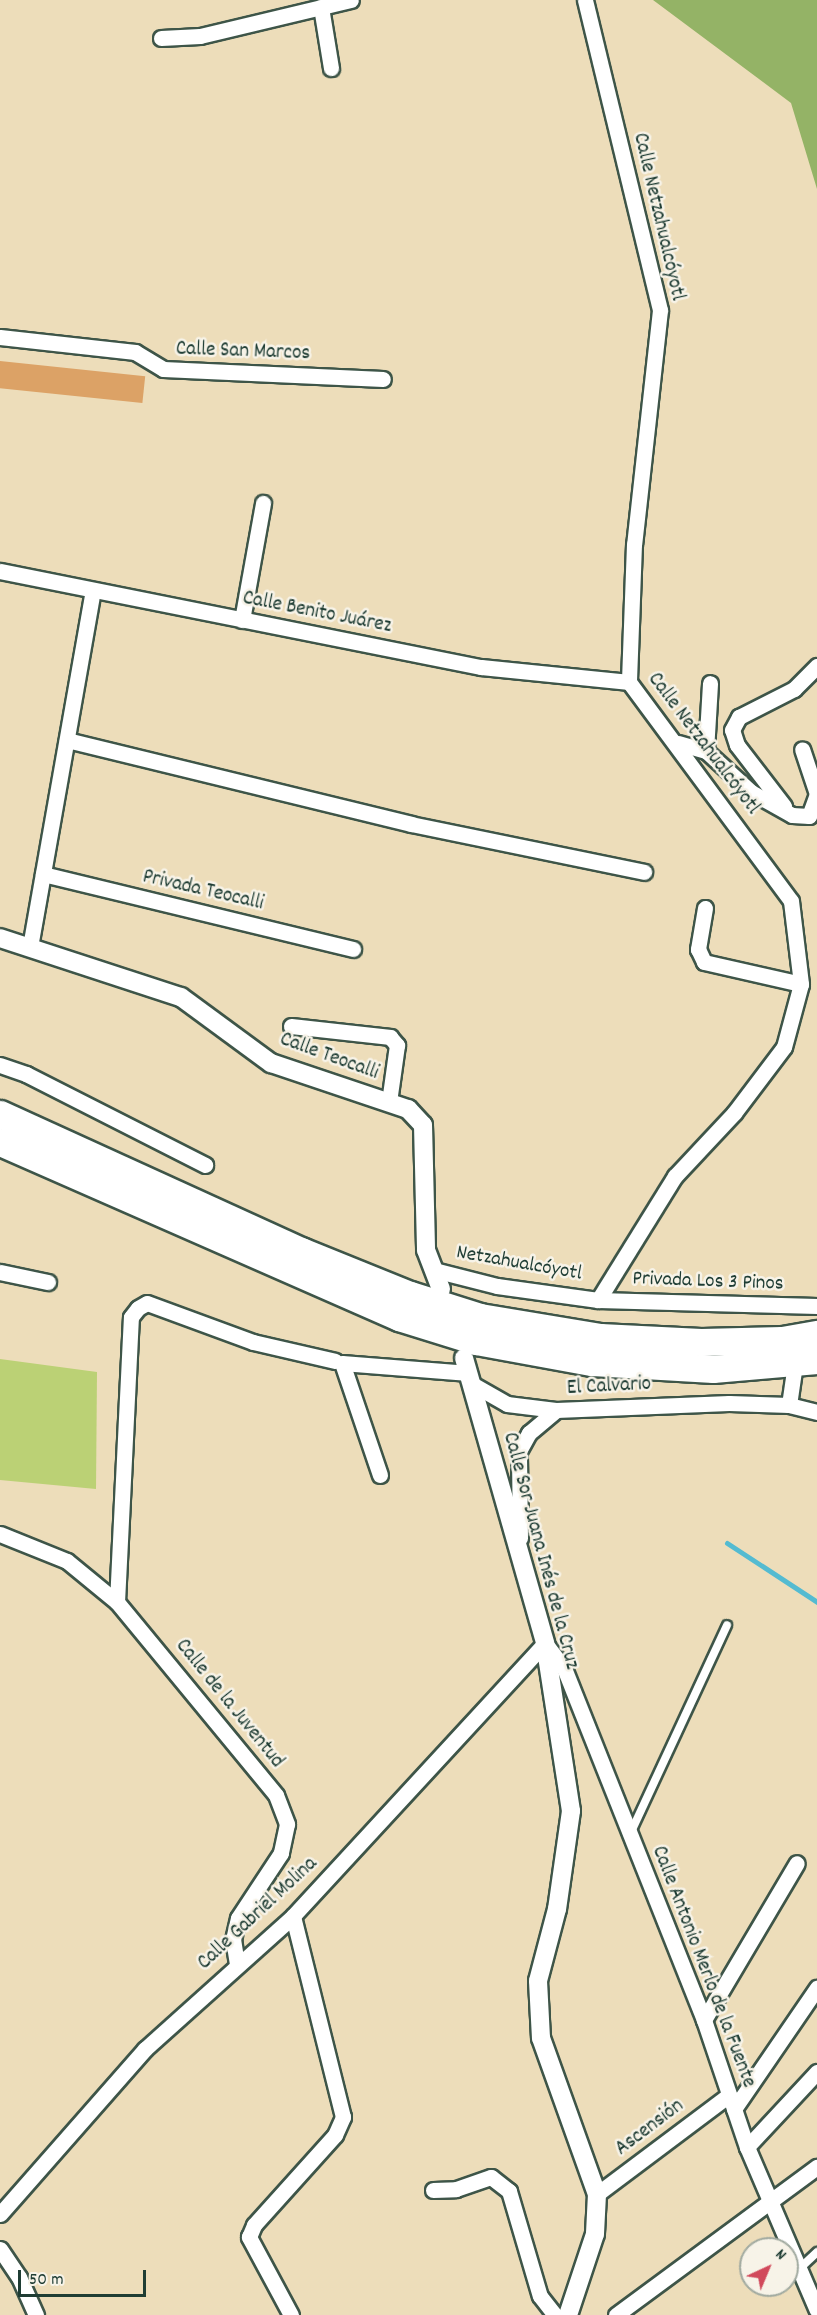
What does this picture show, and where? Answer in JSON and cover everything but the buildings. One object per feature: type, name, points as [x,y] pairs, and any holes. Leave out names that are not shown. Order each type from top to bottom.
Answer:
[{"type":"highway","points":[[0,1114],[301,1251],[410,1294],[480,1317],[600,1337],[701,1342],[782,1340],[817,1334]]},
{"type":"highway","points":[[0,1142],[399,1317],[476,1341],[592,1362],[713,1369],[806,1362]]},
{"type":"street","points":[[161,38],[200,36],[351,0]]},
{"type":"street","name":"Calle Netzahualcóyotl","points":[[585,0],[660,310],[634,544],[629,682],[678,743],[791,901],[801,984],[784,1047],[734,1113],[675,1176],[598,1300]]},
{"type":"street","points":[[321,7],[331,68]]},
{"type":"street","name":"Calle San Marcos","points":[[0,337],[135,352],[163,369],[383,379]]},
{"type":"street","points":[[242,620],[263,503]]},
{"type":"street","name":"Calle Benito Juárez","points":[[0,572],[482,667],[629,682]]},
{"type":"street","points":[[30,947],[93,591]]},
{"type":"street","points":[[792,815],[737,745],[732,730],[739,717],[794,689],[817,666]]},
{"type":"street","points":[[706,751],[710,683]]},
{"type":"street","points":[[67,740],[411,824],[644,872]]},
{"type":"street","points":[[678,743],[706,751],[751,792],[792,815],[809,816],[817,794],[802,749]]},
{"type":"street","name":"Privada Teocalli","points":[[43,874],[353,949]]},
{"type":"street","points":[[705,908],[698,949],[704,962],[801,984]]},
{"type":"street","name":"Calle Teocalli","points":[[0,938],[181,997],[272,1063],[408,1109],[423,1125],[426,1250],[441,1290]]},
{"type":"street","points":[[291,1026],[390,1037],[397,1045],[389,1102]]},
{"type":"street","points":[[0,1065],[26,1074],[205,1165]]},
{"type":"street","name":"Netzahualcóyotl","points":[[434,1270],[497,1286],[598,1300]]},
{"type":"street","points":[[0,1272],[48,1282]]},
{"type":"street","name":"Privada Los 3 Pinos","points":[[598,1300],[817,1306]]},
{"type":"street","points":[[117,1602],[131,1317],[138,1308],[147,1303],[253,1342],[335,1361]]},
{"type":"street","points":[[789,1405],[806,1362]]},
{"type":"street","points":[[380,1475],[342,1363],[468,1372],[507,1404],[556,1410]]},
{"type":"street","name":"Calle Sor Juana Inés de la Cruz","points":[[468,1372],[544,1643],[571,1811],[557,1909],[538,1982],[541,2038],[597,2194],[595,2234],[568,2315]]},
{"type":"street","name":"El Calvario","points":[[520,1557],[519,1451],[529,1433],[556,1410],[729,1403],[789,1405],[817,1412]]},
{"type":"street","name":"Calle de la Juventud","points":[[0,1534],[67,1561],[117,1602],[276,1795],[288,1824],[281,1852],[238,1918],[233,1939],[237,1964]]},
{"type":"street","name":"Calle Antonio Merlo de la Fuente","points":[[544,1643],[564,1668],[704,2019],[747,2147],[785,2237]]},
{"type":"street","name":"Calle Gabriel Molina","points":[[0,2214],[145,2049],[237,1964],[294,1916],[544,1643]]},
{"type":"street","points":[[704,2019],[797,1863]]},
{"type":"street","points":[[291,2315],[249,2236],[254,2225],[335,2135],[343,2117],[294,1916]]},
{"type":"street","name":"Ascensión","points":[[597,2194],[731,2102],[817,1988]]},
{"type":"street","points":[[747,2147],[817,2072]]},
{"type":"street","points":[[616,2315],[772,2203],[817,2167]]},
{"type":"street","points":[[433,2190],[456,2189],[491,2177],[509,2191],[540,2296],[555,2315]]},
{"type":"street","points":[[0,2249],[19,2277],[36,2315]]},
{"type":"street","name":"Calle Antonio Merlo de la Fuente","points":[[799,2272],[817,2310]]},
{"type":"lane","points":[[630,1833],[727,1625]]},
{"type":"lane","points":[[799,2269],[817,2252]]},
{"type":"green space","points":[[653,0],[817,0],[817,189],[791,103]]},
{"type":"green space","points":[[0,1359],[97,1372],[96,1489],[0,1480]]},
{"type":"waterway","points":[[727,1543],[817,1602]]}]
